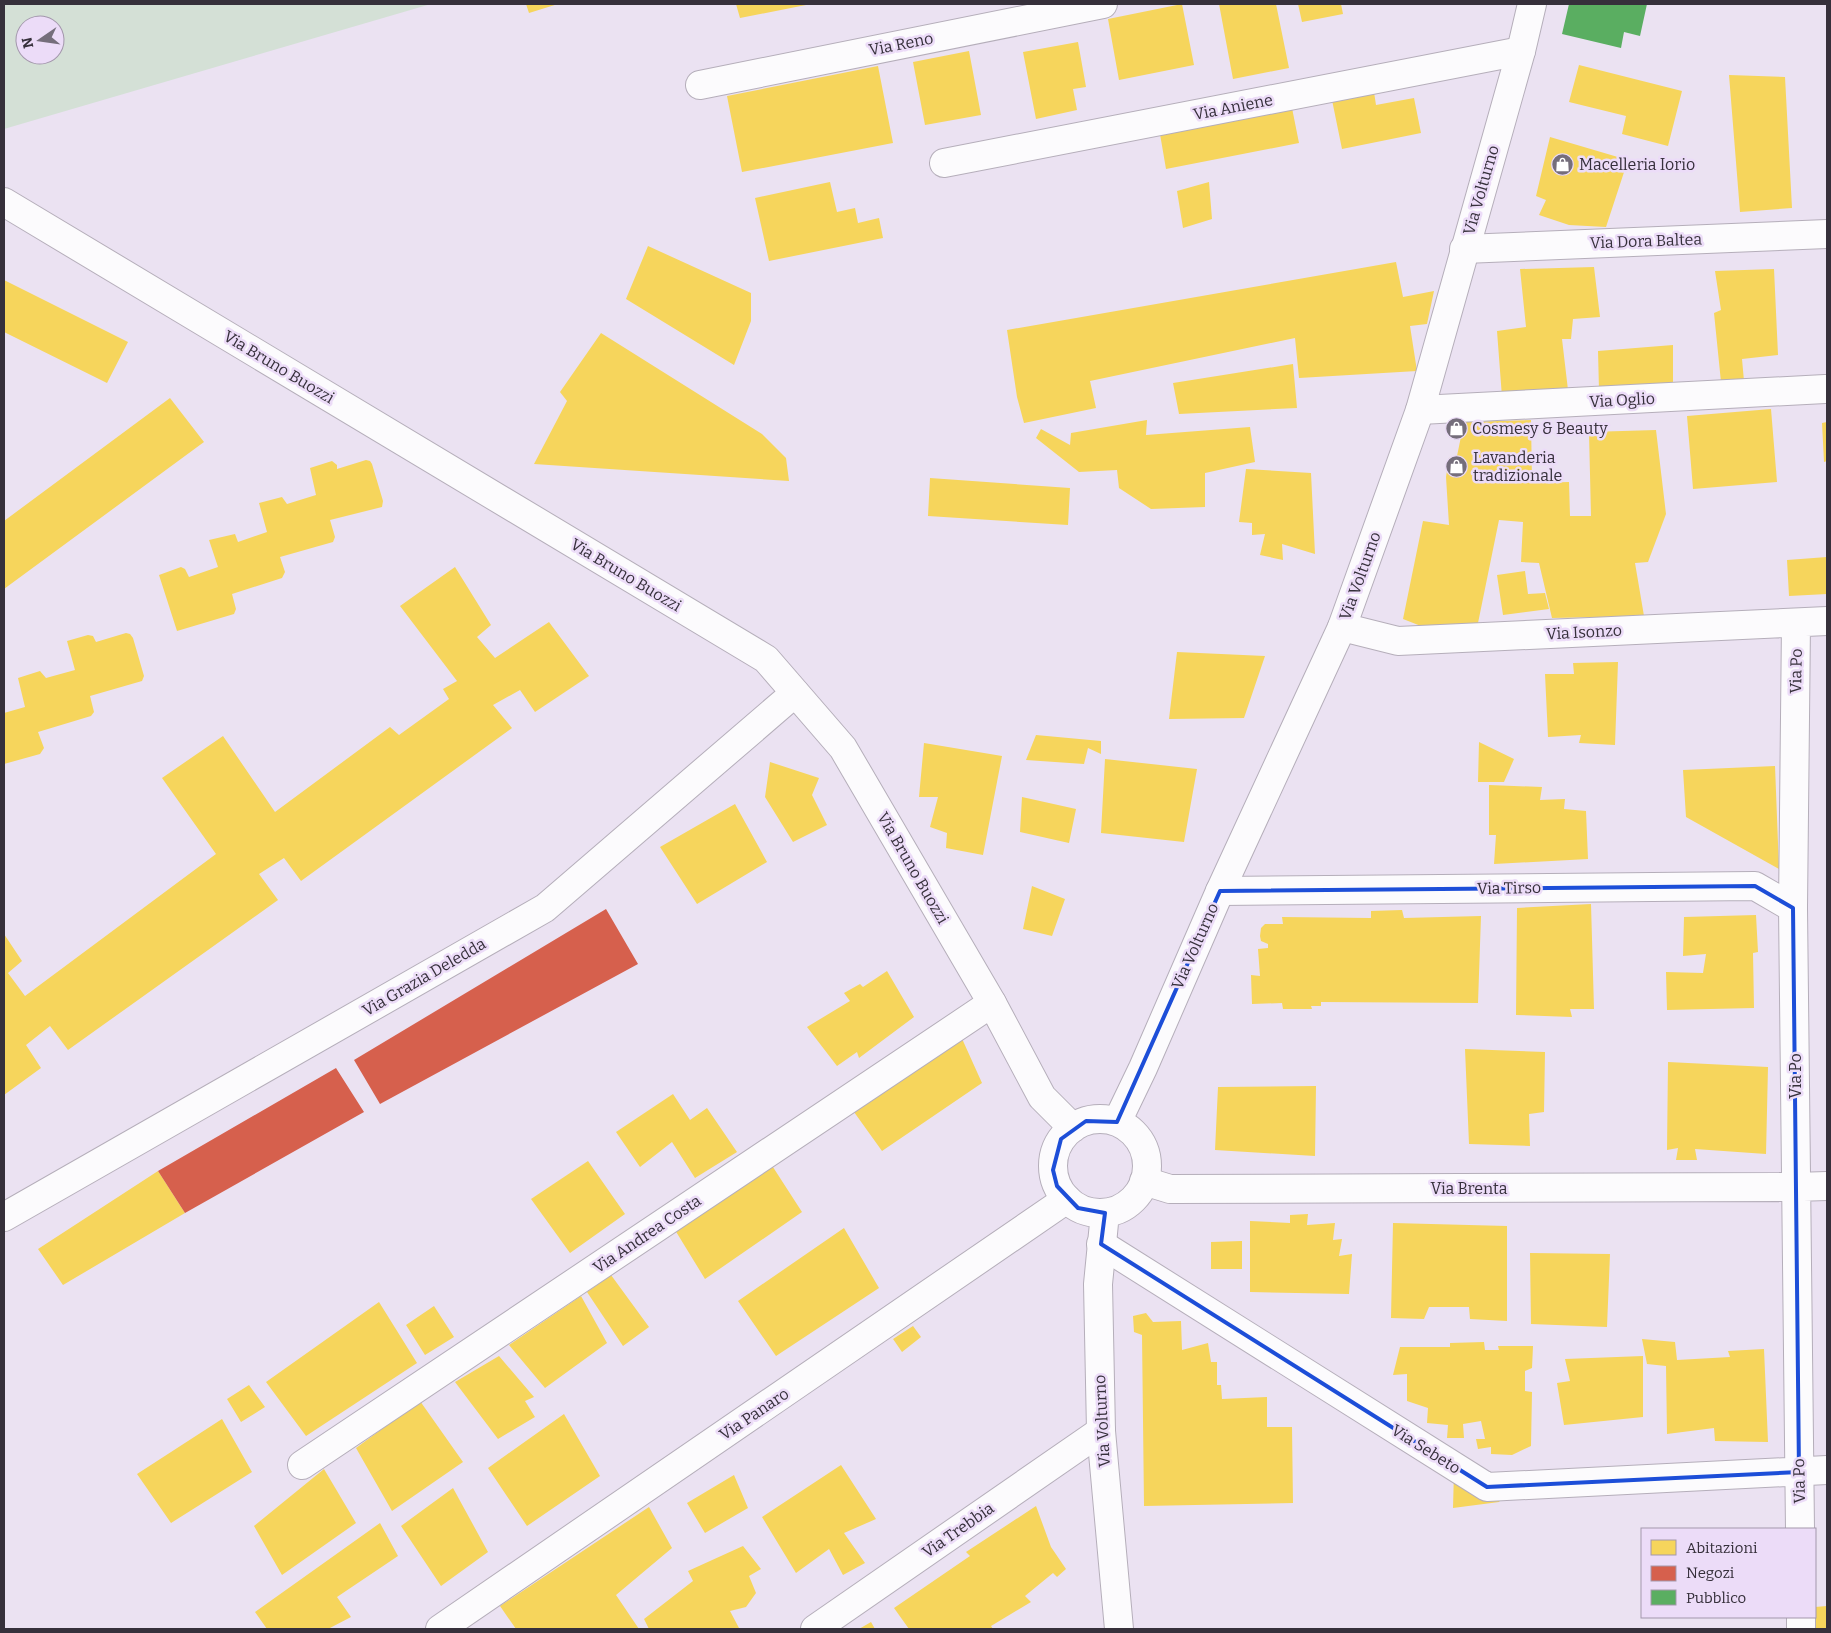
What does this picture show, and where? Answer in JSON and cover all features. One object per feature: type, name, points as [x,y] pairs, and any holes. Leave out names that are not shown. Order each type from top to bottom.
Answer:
[{"type":"street","name":"Via Reno","points":[[700,85],[1103,4]]},
{"type":"street","name":"Via Volturno","points":[[1117,1122],[1143,1068],[1220,891],[1342,627],[1420,410],[1464,249],[1522,51],[1532,4]]},
{"type":"street","name":"Via Aniene","points":[[944,163],[1522,51]]},
{"type":"street","name":"Via Bruno Buozzi","points":[[4,202],[766,660],[843,748],[992,1003],[1042,1097],[1073,1128]]},
{"type":"street","name":"Via Dora Baltea","points":[[1464,249],[1827,234]]},
{"type":"street","name":"Via Oglio","points":[[1420,410],[1824,389]]},
{"type":"street","name":"Via Isonzo","points":[[1342,627],[1398,641],[1827,621]]},
{"type":"street","name":"Via Po","points":[[1796,623],[1793,908],[1800,1528]]},
{"type":"street","name":"Via Grazia Deledda","points":[[4,1238],[10,1214],[545,908],[795,693]]},
{"type":"street","name":"Via Tirso","points":[[1220,891],[1755,886],[1793,908]]},
{"type":"street","name":"Via Andrea Costa","points":[[302,1465],[992,1003]]},
{"type":"street","points":[[1101,1119],[1117,1122],[1129,1129],[1139,1140],[1145,1152],[1147,1167],[1144,1181],[1130,1203],[1118,1209],[1105,1213],[1091,1212],[1078,1208],[1067,1199],[1057,1186],[1053,1170],[1055,1154],[1061,1139],[1073,1128],[1086,1121],[1101,1119]]},
{"type":"street","name":"Via Brenta","points":[[1144,1181],[1170,1189],[1827,1186]]},
{"type":"street","name":"Via Panaro","points":[[440,1629],[1067,1199]]},
{"type":"street","name":"Via Volturno","points":[[1105,1213],[1098,1284],[1101,1431],[1119,1629]]},
{"type":"street","name":"Via Sebeto","points":[[1101,1244],[1487,1487],[1827,1470]]},
{"type":"street","name":"Via Trebbia","points":[[815,1629],[1101,1431]]},
{"type":"highlighted area","points":[[1755,886],[1793,908],[1799,1472],[1487,1487],[1101,1244],[1105,1213],[1078,1208],[1057,1186],[1053,1170],[1061,1139],[1086,1121],[1117,1122],[1220,891]]},
{"type":"shaded area","points":[[4,4],[431,4],[4,129]]},
{"type":"building: Abitazioni","points":[[526,4],[558,4],[529,13]]},
{"type":"building: Abitazioni","points":[[736,4],[806,4],[806,5],[740,18]]},
{"type":"building: Abitazioni","points":[[1182,4],[1194,65],[1119,80],[1108,19]]},
{"type":"building: Abitazioni","points":[[1219,4],[1276,4],[1289,68],[1233,79]]},
{"type":"building: Abitazioni","points":[[1298,4],[1341,4],[1343,14],[1302,22]]},
{"type":"building: Abitazioni","points":[[1078,42],[1086,87],[1073,89],[1077,110],[1036,119],[1023,52]]},
{"type":"building: Abitazioni","points":[[969,51],[981,115],[925,125],[913,62]]},
{"type":"building: Abitazioni","points":[[1579,65],[1682,91],[1668,146],[1622,134],[1626,116],[1569,102]]},
{"type":"building: Abitazioni","points":[[878,66],[893,143],[742,172],[727,96]]},
{"type":"building: Abitazioni","points":[[1729,75],[1785,77],[1792,208],[1740,212]]},
{"type":"building: Abitazioni","points":[[1374,92],[1376,105],[1414,98],[1421,133],[1342,149],[1332,100]]},
{"type":"building: Abitazioni","points":[[1292,108],[1299,143],[1166,169],[1160,134]]},
{"type":"building: Abitazioni","points":[[1550,137],[1628,160],[1606,227],[1569,225],[1539,215],[1546,200],[1536,196]]},
{"type":"building: Abitazioni","points":[[830,182],[837,212],[855,208],[858,223],[879,218],[883,238],[769,261],[755,198]]},
{"type":"building: Abitazioni","points":[[1209,182],[1212,219],[1183,228],[1177,191]]},
{"type":"building: Abitazioni","points":[[648,246],[751,293],[751,321],[734,365],[626,299]]},
{"type":"building: Abitazioni","points":[[1396,262],[1403,297],[1434,291],[1427,324],[1410,326],[1417,371],[1299,378],[1295,338],[1090,381],[1096,408],[1024,423],[1017,397],[1007,330]]},
{"type":"building: Abitazioni","points":[[1594,267],[1600,317],[1573,319],[1571,339],[1562,339],[1568,390],[1502,397],[1497,331],[1526,327],[1520,269]]},
{"type":"building: Abitazioni","points":[[1774,269],[1778,355],[1742,359],[1744,381],[1721,382],[1714,313],[1721,310],[1715,271]]},
{"type":"building: Abitazioni","points":[[4,280],[128,342],[107,383],[4,332]]},
{"type":"building: Abitazioni","points":[[601,333],[762,434],[786,458],[789,481],[534,464],[567,401],[560,392]]},
{"type":"building: Abitazioni","points":[[1673,345],[1673,386],[1599,390],[1598,351]]},
{"type":"building: Abitazioni","points":[[1293,364],[1297,408],[1179,414],[1173,383]]},
{"type":"building: Abitazioni","points":[[170,398],[204,442],[4,589],[4,521]]},
{"type":"building: Abitazioni","points":[[1771,409],[1777,482],[1693,489],[1687,416]]},
{"type":"building: Abitazioni","points":[[1147,420],[1146,435],[1250,427],[1255,462],[1205,473],[1205,507],[1151,509],[1119,488],[1117,470],[1079,472],[1036,438],[1041,429],[1070,445],[1071,433]]},
{"type":"building: Abitazioni","points":[[1531,420],[1532,483],[1569,482],[1570,516],[1591,516],[1589,432],[1656,430],[1666,514],[1648,562],[1635,563],[1644,616],[1552,618],[1539,563],[1521,562],[1523,522],[1499,520],[1478,623],[1426,628],[1403,619],[1423,521],[1449,525],[1446,477],[1449,458],[1457,456],[1464,422]]},
{"type":"building: Abitazioni","points":[[1827,422],[1827,461],[1824,462],[1822,423]]},
{"type":"building: Abitazioni","points":[[366,460],[372,464],[383,501],[382,507],[330,520],[335,537],[333,542],[280,557],[285,572],[282,578],[232,594],[236,609],[234,614],[177,631],[159,575],[181,567],[185,569],[189,577],[218,567],[209,540],[235,534],[238,542],[267,532],[259,503],[282,497],[287,504],[316,495],[310,468],[332,461],[337,465],[337,469]]},
{"type":"building: Abitazioni","points":[[1246,469],[1311,473],[1315,554],[1282,544],[1283,560],[1260,555],[1265,534],[1252,535],[1252,523],[1239,522]]},
{"type":"building: Abitazioni","points":[[930,478],[1070,488],[1068,525],[928,516]]},
{"type":"building: Abitazioni","points":[[1827,557],[1827,594],[1789,596],[1787,560]]},
{"type":"building: Abitazioni","points":[[455,567],[491,625],[477,637],[495,658],[549,622],[589,676],[535,712],[520,690],[493,705],[512,728],[301,881],[284,858],[259,874],[278,900],[68,1050],[50,1026],[26,1045],[41,1068],[4,1095],[4,934],[22,961],[8,973],[25,996],[216,854],[162,778],[223,736],[275,812],[390,727],[399,735],[449,699],[443,689],[457,681],[400,606]]},
{"type":"building: Abitazioni","points":[[1525,571],[1528,594],[1545,593],[1549,609],[1503,615],[1497,575]]},
{"type":"building: Abitazioni","points":[[126,633],[130,634],[133,638],[144,676],[142,681],[90,696],[94,712],[91,716],[38,732],[44,748],[40,754],[4,764],[4,713],[25,707],[18,678],[40,671],[46,678],[75,670],[67,641],[88,635],[93,636],[96,642]]},
{"type":"building: Abitazioni","points":[[1177,652],[1265,656],[1244,718],[1169,719]]},
{"type":"building: Abitazioni","points":[[1618,662],[1615,745],[1579,743],[1581,735],[1548,737],[1545,674],[1574,674],[1573,663]]},
{"type":"building: Abitazioni","points":[[1036,735],[1101,741],[1101,754],[1088,748],[1084,764],[1026,760]]},
{"type":"building: Abitazioni","points":[[1479,742],[1514,759],[1504,782],[1478,782]]},
{"type":"building: Abitazioni","points":[[924,743],[1002,756],[983,855],[946,848],[947,833],[930,827],[938,797],[919,797]]},
{"type":"building: Abitazioni","points":[[1105,759],[1197,769],[1184,842],[1101,833]]},
{"type":"building: Abitazioni","points":[[770,762],[819,778],[812,795],[827,825],[793,842],[765,797]]},
{"type":"building: Abitazioni","points":[[1775,766],[1779,869],[1686,817],[1683,770]]},
{"type":"building: Abitazioni","points":[[1489,785],[1542,787],[1540,800],[1565,799],[1564,809],[1586,811],[1588,859],[1494,864],[1496,835],[1489,835]]},
{"type":"building: Abitazioni","points":[[1022,797],[1076,809],[1069,843],[1020,832]]},
{"type":"building: Abitazioni","points":[[735,804],[767,862],[697,904],[660,847]]},
{"type":"building: Abitazioni","points":[[1032,886],[1065,899],[1052,936],[1023,929]]},
{"type":"building: Abitazioni","points":[[1591,904],[1594,1009],[1570,1009],[1572,1017],[1516,1015],[1517,908]]},
{"type":"building: Abitazioni","points":[[1402,910],[1404,918],[1481,916],[1478,1003],[1321,1002],[1321,1006],[1311,1006],[1312,1009],[1283,1009],[1282,1003],[1252,1004],[1251,975],[1260,976],[1258,949],[1268,948],[1268,944],[1261,941],[1260,936],[1261,928],[1265,924],[1283,924],[1282,917],[1371,918],[1371,911]]},
{"type":"building: Abitazioni","points":[[1756,915],[1758,952],[1753,953],[1754,1008],[1667,1010],[1666,972],[1703,973],[1706,954],[1683,956],[1684,917]]},
{"type":"building: Abitazioni","points":[[887,971],[914,1017],[859,1058],[857,1052],[837,1066],[807,1027],[850,1001],[844,993],[860,984],[863,987]]},
{"type":"building: Abitazioni","points":[[959,1032],[982,1083],[882,1151],[849,1105]]},
{"type":"building: Abitazioni","points":[[1465,1049],[1545,1052],[1544,1112],[1529,1114],[1530,1146],[1469,1144]]},
{"type":"building: Abitazioni","points":[[1668,1062],[1768,1067],[1766,1154],[1695,1149],[1697,1160],[1676,1160],[1678,1148],[1667,1150]]},
{"type":"building: Abitazioni","points":[[1316,1086],[1315,1156],[1215,1150],[1218,1087]]},
{"type":"building: Abitazioni","points":[[673,1094],[690,1120],[707,1108],[737,1152],[695,1178],[672,1142],[640,1167],[616,1132]]},
{"type":"building: Abitazioni","points":[[588,1161],[625,1214],[570,1253],[531,1199]]},
{"type":"building: Abitazioni","points":[[771,1164],[802,1212],[705,1279],[675,1230]]},
{"type":"building: Abitazioni","points":[[158,1171],[185,1213],[63,1285],[38,1249]]},
{"type":"building: Abitazioni","points":[[1308,1214],[1307,1225],[1335,1223],[1333,1240],[1342,1239],[1339,1256],[1352,1254],[1349,1294],[1250,1292],[1250,1221],[1290,1223],[1290,1215]]},
{"type":"building: Abitazioni","points":[[1393,1223],[1507,1226],[1507,1321],[1470,1319],[1469,1307],[1429,1307],[1424,1319],[1391,1318]]},
{"type":"building: Abitazioni","points":[[844,1228],[879,1288],[776,1356],[738,1301]]},
{"type":"building: Abitazioni","points":[[1242,1241],[1242,1269],[1211,1269],[1211,1242]]},
{"type":"building: Abitazioni","points":[[1530,1253],[1610,1254],[1607,1327],[1531,1324]]},
{"type":"building: Abitazioni","points":[[611,1275],[649,1327],[623,1346],[587,1292]]},
{"type":"building: Abitazioni","points":[[581,1296],[607,1343],[545,1388],[509,1345]]},
{"type":"building: Abitazioni","points":[[379,1302],[417,1363],[306,1436],[266,1382]]},
{"type":"building: Abitazioni","points":[[434,1306],[454,1337],[425,1355],[406,1325]]},
{"type":"building: Abitazioni","points":[[1146,1313],[1153,1322],[1181,1321],[1182,1350],[1208,1343],[1211,1362],[1217,1362],[1217,1385],[1221,1385],[1222,1399],[1267,1397],[1267,1427],[1292,1427],[1293,1503],[1144,1506],[1142,1335],[1134,1332],[1133,1316]]},
{"type":"building: Abitazioni","points":[[913,1326],[921,1337],[902,1352],[893,1339]]},
{"type":"building: Abitazioni","points":[[1642,1339],[1675,1342],[1677,1360],[1730,1357],[1728,1351],[1764,1349],[1768,1442],[1715,1441],[1714,1428],[1667,1434],[1666,1366],[1647,1364]]},
{"type":"building: Abitazioni","points":[[1484,1342],[1485,1350],[1499,1350],[1498,1346],[1533,1346],[1532,1368],[1525,1371],[1525,1391],[1532,1392],[1531,1446],[1512,1455],[1491,1454],[1491,1447],[1478,1449],[1476,1439],[1485,1439],[1481,1421],[1463,1424],[1464,1438],[1447,1438],[1448,1425],[1427,1423],[1428,1408],[1407,1401],[1407,1374],[1393,1375],[1400,1347],[1450,1347],[1450,1343]]},
{"type":"building: Abitazioni","points":[[499,1356],[534,1397],[525,1401],[535,1417],[498,1439],[455,1382]]},
{"type":"building: Abitazioni","points":[[1643,1356],[1643,1417],[1564,1425],[1557,1383],[1570,1381],[1565,1359]]},
{"type":"building: Abitazioni","points":[[249,1385],[265,1407],[241,1422],[227,1399]]},
{"type":"building: Abitazioni","points":[[420,1401],[463,1462],[392,1511],[356,1448]]},
{"type":"building: Abitazioni","points":[[564,1414],[600,1476],[527,1526],[488,1468]]},
{"type":"building: Abitazioni","points":[[222,1419],[252,1472],[171,1523],[137,1474]]},
{"type":"building: Abitazioni","points":[[841,1465],[876,1519],[844,1533],[865,1563],[843,1575],[829,1549],[796,1573],[762,1517]]},
{"type":"building: Abitazioni","points":[[324,1469],[356,1523],[282,1575],[254,1526]]},
{"type":"building: Abitazioni","points":[[1454,1471],[1502,1498],[1499,1502],[1453,1508]]},
{"type":"building: Abitazioni","points":[[734,1475],[748,1508],[705,1533],[687,1503]]},
{"type":"building: Abitazioni","points":[[453,1488],[488,1552],[441,1586],[401,1526]]},
{"type":"building: Abitazioni","points":[[1036,1506],[1051,1547],[1066,1569],[1057,1577],[1053,1573],[1025,1596],[1031,1602],[991,1626],[993,1629],[909,1629],[894,1608],[970,1556],[966,1552]]},
{"type":"building: Abitazioni","points":[[649,1507],[672,1548],[616,1595],[639,1629],[516,1629],[500,1606]]},
{"type":"building: Abitazioni","points":[[380,1523],[398,1556],[337,1597],[351,1617],[328,1629],[267,1629],[255,1612]]},
{"type":"building: Abitazioni","points":[[743,1546],[761,1569],[749,1576],[756,1593],[746,1607],[730,1611],[739,1628],[649,1629],[644,1619],[693,1581],[688,1571]]},
{"type":"building: Abitazioni","points":[[1827,1606],[1827,1629],[1813,1629],[1816,1607]]},
{"type":"building: Abitazioni","points":[[871,1622],[875,1629],[859,1629]]},
{"type":"building: Negozi","points":[[606,909],[638,964],[380,1104],[354,1060]]},
{"type":"building: Negozi","points":[[336,1068],[364,1112],[185,1213],[158,1171]]},
{"type":"building: Pubblico","points":[[1569,4],[1647,4],[1640,36],[1624,32],[1621,48],[1562,34]]},
{"type":"place","name":"Macelleria Iorio","points":[[1563,164]]},
{"type":"place","name":"Cosmesy & Beauty","points":[[1456,428]]},
{"type":"place","name":"Lavanderia tradizionale","points":[[1457,466]]}]
